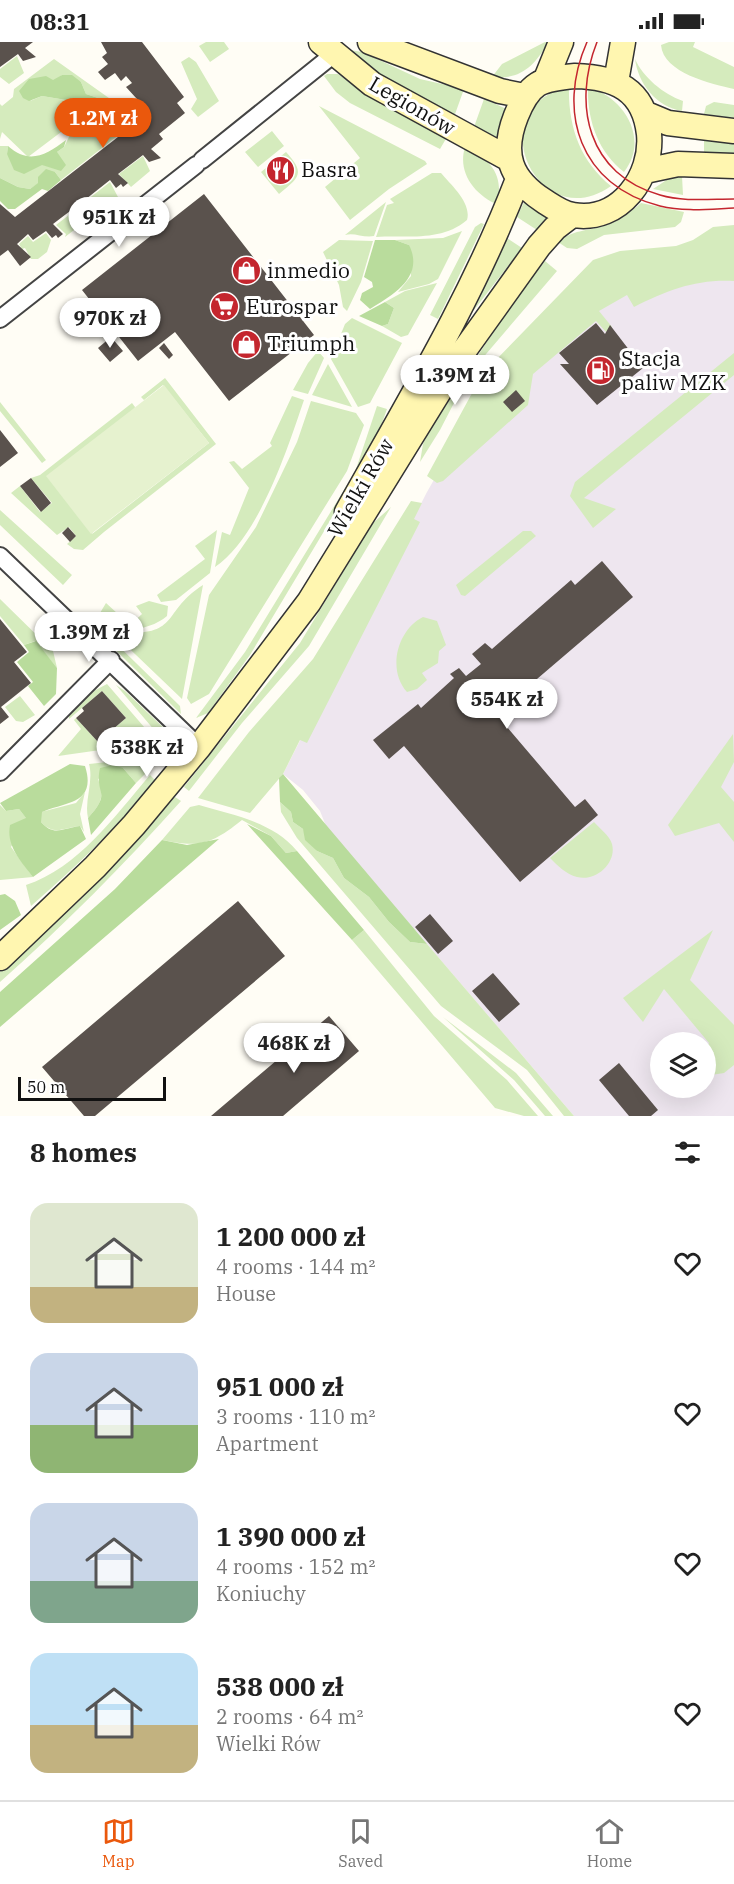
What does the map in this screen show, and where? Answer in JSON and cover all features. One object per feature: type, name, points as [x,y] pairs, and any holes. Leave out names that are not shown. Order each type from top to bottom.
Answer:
[{"type":"street","name":"Legionów","points":[[370,42],[500,92],[524,96]]},
{"type":"street","points":[[546,80],[561,42]]},
{"type":"street","points":[[615,82],[623,42]]},
{"type":"street","name":"Legionów","points":[[328,48],[359,76],[514,169]]},
{"type":"street","points":[[0,319],[199,162],[328,48]]},
{"type":"street","points":[[575,76],[615,82],[629,92],[644,113],[649,134],[645,171],[638,186],[616,205],[594,213],[572,215],[537,196],[514,169],[512,125],[524,96],[546,80],[575,76]]},
{"type":"street","points":[[644,113],[668,123],[734,131]]},
{"type":"street","points":[[645,171],[678,164],[734,166]]},
{"type":"street","name":"Wielki Rów","points":[[260,665],[413,398],[473,282],[501,224],[514,169]]},
{"type":"street","name":"Wielki Rów","points":[[0,958],[134,825],[199,747],[309,602],[466,348],[544,240],[572,215]]},
{"type":"street","points":[[0,556],[111,660],[199,747]]},
{"type":"street","points":[[0,772],[111,660]]},
{"type":"street","name":"Wielki Rów","points":[[0,944],[52,908]]},
{"type":"shaded area","points":[[734,232],[734,1116],[574,1116],[326,826],[320,811],[303,790],[283,774],[427,492],[485,390],[571,292]]},
{"type":"green space","points":[[206,42],[224,42],[229,49],[210,62],[199,46]]},
{"type":"green space","points":[[545,42],[548,43],[543,51],[526,70],[511,76],[492,77],[502,64]]},
{"type":"green space","points":[[669,42],[695,42],[693,47],[734,67],[734,89],[690,76],[679,70],[664,55],[661,45]]},
{"type":"green space","points":[[350,50],[362,52],[420,79],[464,89],[454,117],[392,84],[348,52]]},
{"type":"green space","points":[[17,56],[24,73],[9,84],[0,77],[0,69]]},
{"type":"green space","points":[[189,57],[196,62],[219,101],[198,117],[191,109],[197,99],[181,62]]},
{"type":"green space","points":[[54,59],[123,108],[135,101],[144,109],[141,112],[143,116],[61,180],[55,172],[30,189],[18,187],[0,178],[0,146],[8,146],[7,154],[54,168],[57,152],[64,147],[72,131],[89,128],[98,98],[86,94],[81,82],[62,75],[30,101],[42,96],[72,101],[77,120],[28,157],[2,132],[0,139],[0,104],[2,106],[13,97],[14,89]]},
{"type":"green space","points":[[635,59],[654,84],[683,101],[682,111],[664,105],[656,99],[644,85]]},
{"type":"green space","points":[[338,74],[382,103],[380,105],[383,104],[447,137],[440,149],[350,103],[336,92],[324,76]]},
{"type":"green space","points":[[62,75],[72,75],[81,82],[86,94],[98,98],[104,107],[99,118],[89,127],[72,131],[70,116],[75,111],[72,101],[42,96],[29,101],[23,98],[19,91],[29,79],[46,76],[53,80]]},
{"type":"green space","points":[[569,87],[571,115],[578,142],[591,165],[611,186],[584,197],[561,195],[541,183],[528,164],[523,141],[526,118],[541,99]]},
{"type":"green space","points":[[588,87],[612,100],[629,121],[634,133],[634,146],[631,159],[624,172],[607,155],[596,134],[592,123]]},
{"type":"green space","points":[[484,99],[509,110],[501,141],[474,127]]},
{"type":"green space","points":[[714,102],[734,105],[734,118],[704,114],[706,106]]},
{"type":"green space","points":[[319,106],[427,164],[389,189],[350,220],[325,187],[360,158]]},
{"type":"green space","points":[[272,131],[284,146],[258,167],[245,152]]},
{"type":"green space","points":[[704,138],[734,141],[734,154],[704,154]]},
{"type":"green space","points":[[66,140],[64,147],[57,152],[66,165],[61,171],[42,165],[24,174],[14,170],[7,154],[8,146],[23,155],[37,156]]},
{"type":"green space","points":[[465,147],[482,157],[494,169],[499,184],[498,205],[482,195],[470,182],[464,166]]},
{"type":"green space","points":[[286,152],[296,165],[298,175],[279,194],[261,172]]},
{"type":"green space","points":[[143,156],[150,171],[131,187],[119,174]]},
{"type":"green space","points":[[46,169],[55,172],[61,180],[48,191],[42,189],[15,209],[8,209],[0,201],[0,178],[18,187],[30,189],[38,183],[38,177]]},
{"type":"green space","points":[[432,173],[441,173],[460,195],[468,214],[467,220],[457,227],[435,235],[376,237],[387,205],[394,203],[390,199]]},
{"type":"green space","points":[[682,176],[683,195],[653,189],[668,179]]},
{"type":"green space","points":[[110,182],[118,197],[100,211],[87,200]]},
{"type":"green space","points":[[525,200],[549,214],[537,230],[517,217]]},
{"type":"green space","points":[[386,202],[374,236],[345,235]]},
{"type":"green space","points":[[641,203],[684,212],[681,222],[675,227],[604,235],[577,249],[567,248],[558,242],[574,233],[614,222]]},
{"type":"green space","points":[[78,208],[87,220],[65,237],[66,234],[56,225]]},
{"type":"green space","points":[[481,223],[484,224],[438,319],[430,315],[475,227]]},
{"type":"green space","points":[[734,225],[734,281],[707,282],[682,287],[634,307],[627,295],[599,311],[612,327],[606,332],[596,321],[533,374],[528,405],[443,481],[437,483],[427,476],[471,395],[490,366],[593,260],[620,251],[676,246],[693,240],[713,227]]},
{"type":"green space","points":[[462,231],[438,279],[429,284],[398,292],[411,276],[409,245],[395,240],[443,238]]},
{"type":"green space","points":[[46,233],[51,240],[47,252],[38,259],[31,259],[25,248],[22,249],[19,244],[28,236],[33,242]]},
{"type":"green space","points":[[507,238],[522,248],[474,310],[473,307]]},
{"type":"green space","points":[[339,240],[373,241],[361,282],[347,311],[343,307],[339,285],[323,252]]},
{"type":"green space","points":[[375,240],[395,240],[409,245],[413,256],[413,267],[410,276],[397,291],[370,309],[360,300],[362,293],[373,287],[372,282],[364,277]]},
{"type":"green space","points":[[545,261],[557,271],[469,374],[440,430],[420,462],[427,435],[513,301],[516,302],[516,298]]},
{"type":"green space","points":[[437,283],[408,335],[401,337],[382,326],[388,324],[394,308],[385,302],[405,291]]},
{"type":"green space","points":[[385,302],[394,308],[388,324],[382,326],[359,316]]},
{"type":"green space","points":[[352,318],[402,343],[370,403],[358,407],[331,359],[345,324]]},
{"type":"green space","points":[[318,351],[324,358],[308,394],[293,390],[308,363]]},
{"type":"green space","points":[[734,353],[734,375],[584,498],[616,509],[593,528],[570,496],[575,482]]},
{"type":"green space","points":[[328,364],[352,407],[312,395]]},
{"type":"green space","points":[[165,378],[216,444],[83,550],[74,549],[67,544],[76,536],[69,527],[57,535],[11,493],[20,486],[40,512],[52,503],[31,478],[40,475],[132,403],[135,407],[92,534],[209,443],[163,385],[144,400],[141,397]]},
{"type":"green space","points":[[164,385],[209,443],[91,534],[46,476]]},
{"type":"green space","points":[[292,396],[304,400],[270,491],[245,535],[231,553],[215,567],[222,532],[230,535],[249,488],[229,462],[234,461],[242,469],[272,446],[270,443]]},
{"type":"green space","points":[[311,401],[356,413],[364,425],[347,471],[209,694],[191,704],[187,698],[209,595],[256,527],[297,442]]},
{"type":"green space","points":[[0,402],[46,460],[42,463],[0,411]]},
{"type":"green space","points":[[377,406],[387,409],[372,451],[250,655],[208,713],[196,718],[245,652],[355,472]]},
{"type":"green space","points":[[411,501],[422,503],[414,519],[420,522],[307,743],[300,740],[283,774],[250,813],[198,798],[249,732],[313,659]]},
{"type":"green space","points":[[391,507],[309,646],[242,723],[189,791],[184,787],[300,643],[372,524]]},
{"type":"green space","points":[[0,510],[72,575],[63,585],[0,525]]},
{"type":"green space","points":[[217,530],[210,573],[176,600],[161,602],[157,595],[205,559],[195,546]]},
{"type":"green space","points":[[523,531],[531,531],[536,536],[465,596],[461,595],[456,585]]},
{"type":"green space","points":[[203,585],[182,699],[112,632],[134,633],[160,627],[168,621],[189,595]]},
{"type":"green space","points":[[0,599],[53,651],[57,668],[35,641],[24,645],[0,616]]},
{"type":"green space","points":[[149,601],[168,606],[167,616],[142,628],[112,627],[97,618],[106,603],[130,625],[142,614],[136,606]]},
{"type":"green space","points":[[46,614],[66,632],[55,640],[36,624]]},
{"type":"green space","points":[[423,617],[437,621],[446,645],[439,651],[438,663],[422,673],[427,680],[417,689],[407,692],[397,673],[398,651],[407,631]]},
{"type":"green space","points":[[92,620],[180,706],[181,714],[90,625]]},
{"type":"green space","points":[[36,641],[57,668],[56,694],[44,706],[28,686],[33,682],[17,662],[29,652],[24,645]]},
{"type":"green space","points":[[107,684],[157,742],[58,756],[81,729],[74,720],[76,718],[98,742],[126,718],[102,691],[69,719],[69,714],[88,694]]},
{"type":"green space","points":[[116,685],[169,733],[166,738],[161,738]]},
{"type":"green space","points":[[20,696],[35,715],[23,722],[16,721],[5,707]]},
{"type":"green space","points":[[733,734],[734,762],[721,787],[734,802],[734,842],[719,823],[675,836],[668,825]]},
{"type":"green space","points":[[126,760],[138,764],[147,772],[136,783],[123,768],[98,779],[101,791],[100,800],[88,818],[89,764]]},
{"type":"green space","points":[[70,764],[85,766],[88,778],[87,788],[77,800],[42,812],[41,822],[46,827],[55,830],[80,826],[86,839],[33,877],[19,859],[12,846],[9,833],[10,825],[26,818],[19,809],[6,811],[0,803]]},
{"type":"green space","points":[[113,765],[123,768],[136,783],[91,835],[88,818],[100,802],[100,768]]},
{"type":"green space","points":[[283,774],[427,944],[410,942],[389,922],[369,897],[344,878],[333,858],[317,851],[305,840],[303,829],[293,822],[291,812],[280,802],[279,778]]},
{"type":"green space","points":[[150,775],[156,781],[80,861],[31,906],[26,885],[45,877],[79,854]]},
{"type":"green space","points":[[85,792],[80,814],[84,832],[80,826],[55,830],[41,822],[41,812],[76,803]]},
{"type":"green space","points":[[175,797],[181,801],[138,848],[70,917],[0,982],[0,972],[81,899]]},
{"type":"green space","points":[[280,802],[291,812],[293,822],[303,829],[317,851],[333,858],[344,878],[369,897],[389,922],[410,942],[427,944],[574,1116],[564,1116],[527,1070],[441,1006],[297,838],[281,812]]},
{"type":"green space","points":[[0,805],[6,811],[19,809],[27,819],[11,847],[33,877],[0,880]]},
{"type":"green space","points":[[199,805],[239,816],[264,826],[287,841],[297,851],[286,853],[271,836],[242,820],[214,839],[205,842],[186,844],[162,840],[190,807]]},
{"type":"green space","points":[[594,822],[611,841],[613,851],[611,858],[604,870],[598,874],[584,878],[573,876],[550,858]]},
{"type":"green space","points":[[247,824],[271,836],[286,853],[297,851],[364,930],[352,940]]},
{"type":"green space","points":[[219,839],[0,1027],[0,992],[115,889],[162,840],[187,845]]},
{"type":"green space","points":[[5,894],[15,901],[21,915],[0,930],[0,895]]},
{"type":"green space","points":[[364,930],[434,1016],[507,1080],[538,1116],[524,1116],[495,1108],[352,940]]},
{"type":"green space","points":[[713,930],[690,980],[734,1025],[734,1065],[724,1073],[716,1074],[716,1032],[700,1032],[664,989],[643,1022],[623,998]]},
{"type":"green space","points":[[443,1017],[516,1073],[553,1116],[545,1116],[514,1080]]},
{"type":"building","points":[[0,42],[33,42],[25,48],[36,57],[23,61],[18,54],[0,67]]},
{"type":"building","points":[[101,42],[142,42],[184,97],[177,103],[185,113],[159,134],[163,139],[151,149],[161,158],[149,162],[143,155],[118,174],[128,183],[123,187],[121,184],[116,188],[110,180],[86,199],[96,208],[84,213],[78,205],[53,224],[63,234],[58,238],[56,235],[52,238],[46,231],[33,240],[28,234],[17,244],[31,257],[20,266],[8,250],[0,256],[0,204],[15,217],[145,116],[143,113],[147,110],[126,87],[132,83],[126,76],[121,81],[115,73],[105,80],[98,72],[108,64],[102,57],[107,53]]},
{"type":"building","points":[[204,194],[314,335],[229,401],[175,332],[138,361],[82,290]]},
{"type":"building","points":[[596,323],[605,334],[610,325],[643,368],[597,405],[560,364],[569,364],[559,353]]},
{"type":"building","points":[[111,337],[123,351],[110,362],[98,348]]},
{"type":"building","points":[[164,343],[173,355],[169,359],[159,348]]},
{"type":"building","points":[[516,390],[525,401],[512,412],[503,402]]},
{"type":"building","points":[[0,430],[18,453],[0,467]]},
{"type":"building","points":[[31,478],[51,503],[41,512],[20,486]]},
{"type":"building","points":[[68,527],[76,536],[70,542],[62,533]]},
{"type":"building","points":[[602,561],[633,597],[496,714],[575,807],[585,799],[598,815],[520,882],[404,746],[389,759],[373,740],[418,704],[421,708],[454,678],[450,674],[459,668],[466,676],[481,664],[472,654],[485,643],[492,649],[571,580],[575,585]]},
{"type":"building","points":[[0,619],[27,652],[14,662],[31,683],[1,707],[9,717],[0,724]]},
{"type":"building","points":[[102,691],[126,718],[98,742],[76,718],[84,711],[82,708]]},
{"type":"building","points":[[238,901],[285,956],[95,1116],[84,1116],[42,1067]]},
{"type":"building","points":[[430,914],[453,941],[438,954],[415,927]]},
{"type":"building","points":[[493,973],[520,1004],[499,1022],[472,991]]},
{"type":"building","points":[[329,1016],[359,1051],[283,1116],[211,1116]]},
{"type":"building","points":[[619,1063],[658,1110],[651,1116],[629,1116],[599,1080]]},
{"type":"tram line","points":[[587,42],[578,68],[574,94],[575,119],[582,143],[594,164],[610,182],[633,196],[660,206],[688,210],[734,208]]},
{"type":"tram line","points":[[597,42],[586,90],[587,113],[592,135],[602,154],[616,172],[636,185],[660,195],[678,199],[734,199]]},
{"type":"place","name":"Basra","points":[[280,170]]},
{"type":"place","name":"inmedio","points":[[246,271]]},
{"type":"place","name":"Eurospar","points":[[225,307]]},
{"type":"place","name":"Triumph","points":[[246,344]]},
{"type":"place","name":"Stacja paliw MZK","points":[[600,371]]}]
